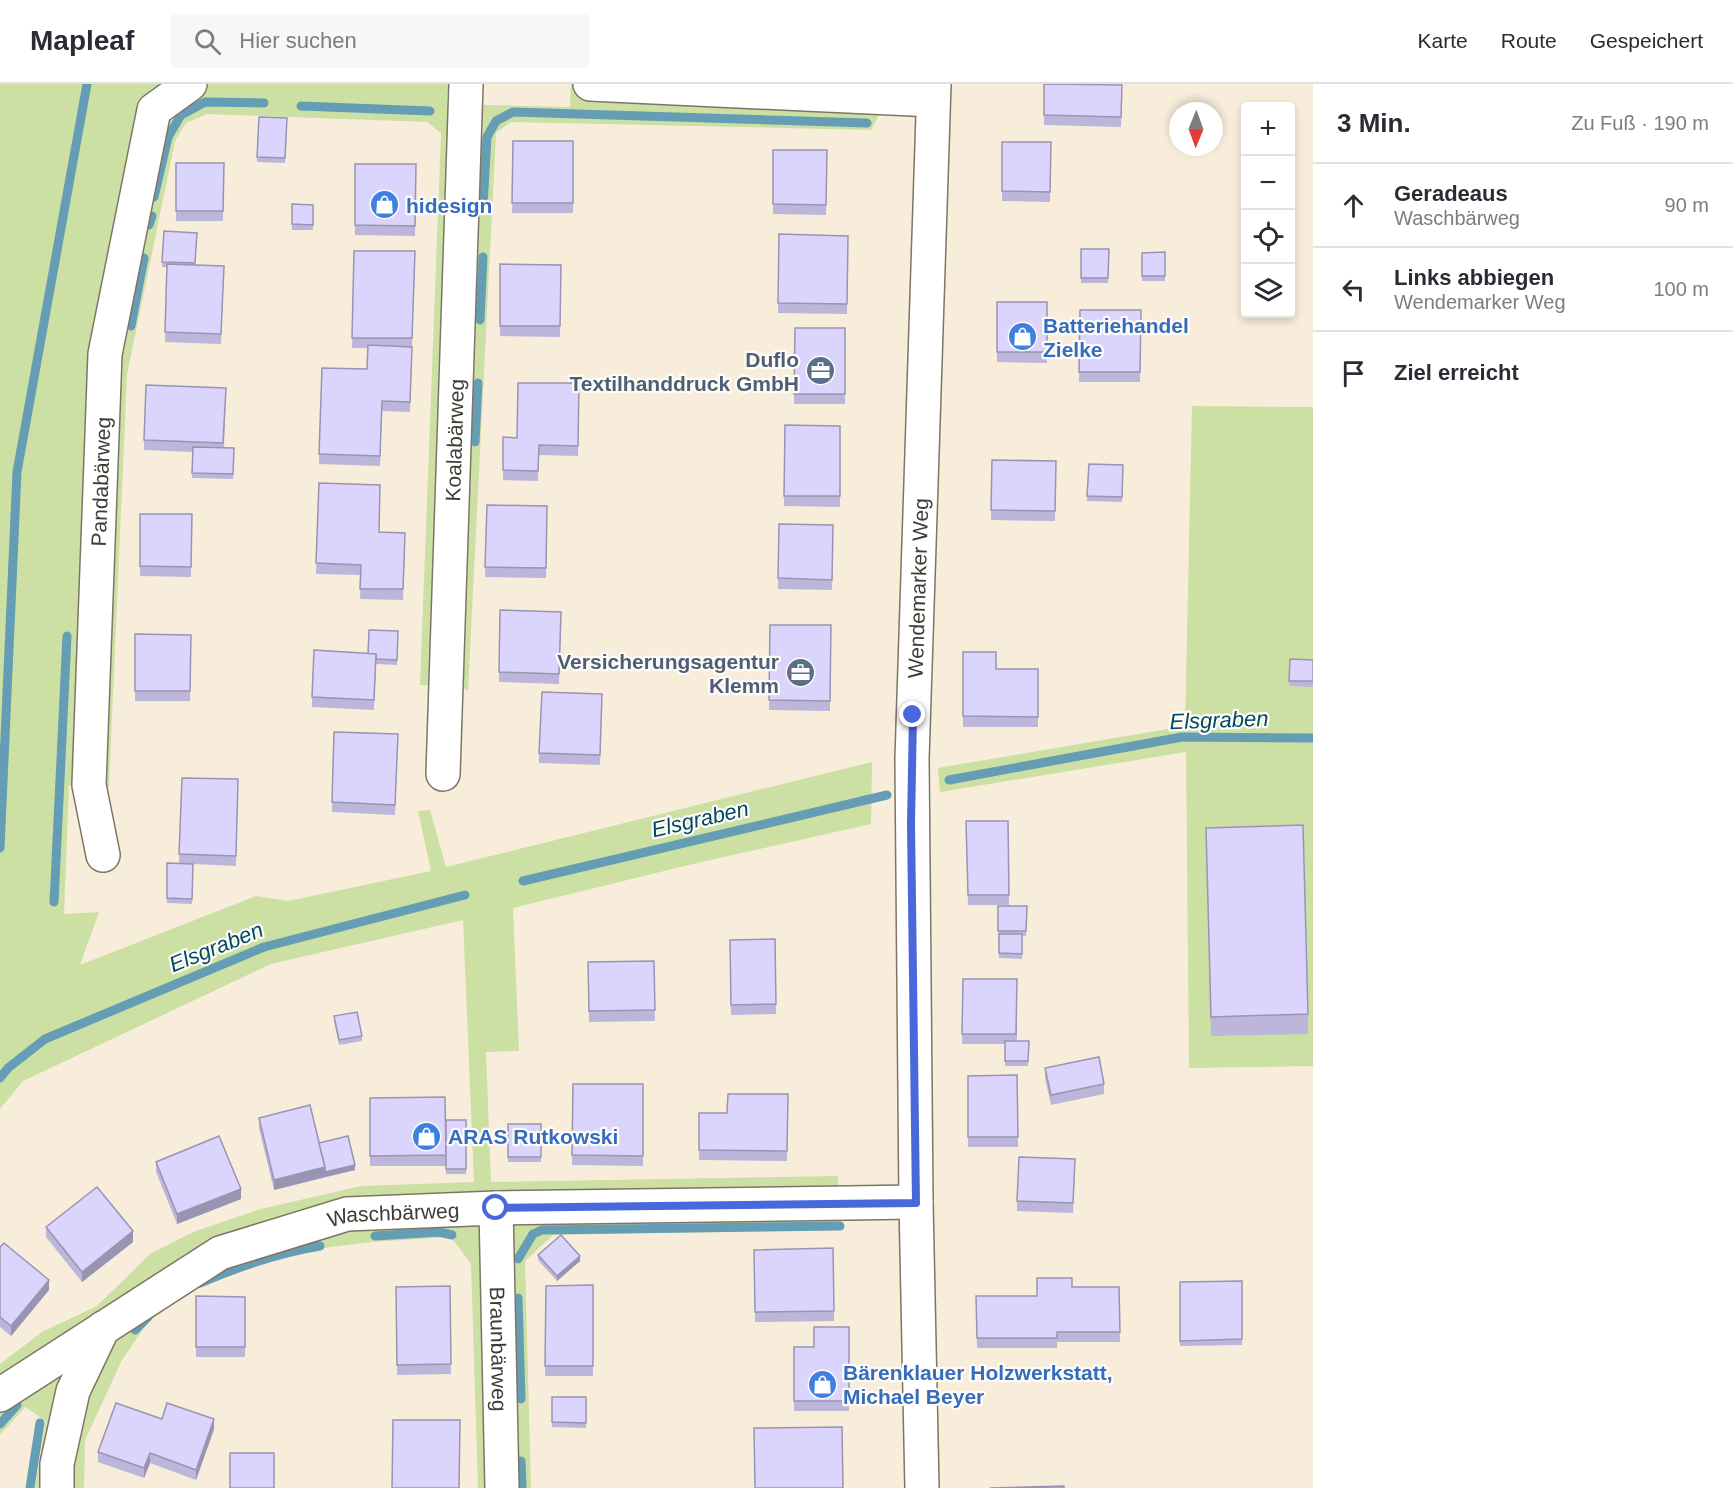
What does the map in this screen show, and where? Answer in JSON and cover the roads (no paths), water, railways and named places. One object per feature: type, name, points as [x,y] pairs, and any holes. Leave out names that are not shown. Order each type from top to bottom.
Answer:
[{"type":"street","name":"Pandabärweg","points":[[103,855],[89,785],[105,354],[154,111],[190,84]]},
{"type":"street","points":[[590,84],[934,92]]},
{"type":"street","name":"Wendemarker Weg","points":[[922,1488],[916,1203],[912,759],[934,92]]},
{"type":"street","name":"Koalabärweg","points":[[443,774],[465,94]]},
{"type":"street","name":"Waschbärweg","points":[[0,1395],[220,1253],[347,1214],[496,1208],[916,1203]]},
{"type":"street","name":"Braunbärweg","points":[[496,1208],[502,1488]]},
{"type":"street","points":[[57,1488],[57,1464],[73,1391],[103,1328]]},
{"type":"waterway","points":[[0,848],[17,472],[87,84]]},
{"type":"waterway","points":[[154,197],[168,137],[181,115],[205,102],[264,103]]},
{"type":"waterway","points":[[301,106],[430,111]]},
{"type":"waterway","points":[[483,206],[487,137],[496,121],[513,112],[867,123]]},
{"type":"waterway","points":[[149,225],[152,216]]},
{"type":"waterway","points":[[480,320],[483,257]]},
{"type":"waterway","points":[[131,326],[144,258]]},
{"type":"waterway","points":[[475,442],[478,383]]},
{"type":"waterway","points":[[54,902],[67,636]]},
{"type":"waterway","name":"Elsgraben","points":[[949,780],[1182,737],[1313,738]]},
{"type":"waterway","name":"Elsgraben","points":[[523,881],[887,795]]},
{"type":"waterway","name":"Elsgraben","points":[[0,1078],[8,1068],[45,1039],[264,947],[465,895]]},
{"type":"waterway","points":[[518,1259],[533,1234],[542,1230],[840,1226]]},
{"type":"waterway","points":[[375,1236],[439,1232],[452,1235]]},
{"type":"waterway","points":[[200,1283],[259,1261],[320,1246]]},
{"type":"waterway","points":[[518,1298],[521,1399]]},
{"type":"waterway","points":[[135,1330],[148,1317]]},
{"type":"waterway","points":[[0,1424],[17,1405]]},
{"type":"waterway","points":[[30,1488],[40,1423]]},
{"type":"waterway","points":[[521,1461],[522,1488]]},
{"type":"place","name":"hidesign","points":[[385,205]]},
{"type":"place","name":"Batteriehandel Zielke","points":[[1022,337]]},
{"type":"place","name":"Duflo Textilhanddruck GmbH","points":[[820,371]]},
{"type":"place","name":"Versicherungsagentur Klemm","points":[[800,673]]},
{"type":"place","name":"ARAS Rutkowski","points":[[427,1136]]},
{"type":"place","name":"Bärenklauer Holzwerkstatt, Michael Beyer","points":[[822,1384]]}]
